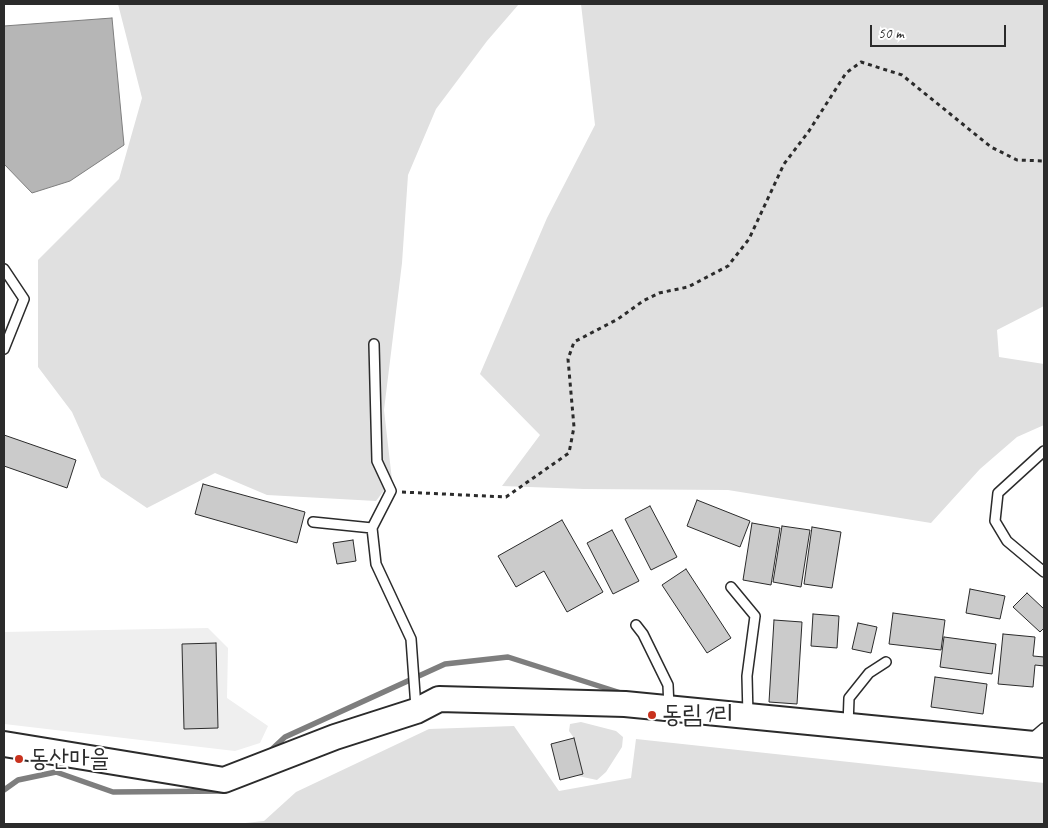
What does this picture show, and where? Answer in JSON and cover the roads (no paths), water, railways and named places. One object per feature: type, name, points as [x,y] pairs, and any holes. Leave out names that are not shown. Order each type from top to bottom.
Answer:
[{"type":"street","points":[[8,745],[224,780],[335,736],[415,701],[439,699],[625,704],[1035,744]]},
{"type":"lane","points":[[4,269],[24,299],[4,349]]},
{"type":"lane","points":[[374,344],[377,461],[391,491],[372,528],[376,564],[411,639],[415,701]]},
{"type":"lane","points":[[1044,450],[998,493],[995,522],[1007,542],[1044,572]]},
{"type":"lane","points":[[313,522],[372,528]]},
{"type":"lane","points":[[731,587],[755,616],[747,676],[748,716]]},
{"type":"lane","points":[[636,625],[643,634],[668,685],[669,708]]},
{"type":"lane","points":[[848,726],[849,698],[869,673],[886,662]]},
{"type":"lane","points":[[1035,744],[1044,728]]},
{"type":"waterway","points":[[269,752],[285,737],[445,664],[508,657],[624,694]]},
{"type":"waterway","points":[[4,790],[18,780],[56,772],[113,792],[225,791]]},
{"type":"place","name":"동림1리","points":[[652,715]]},
{"type":"place","name":"동산마을","points":[[19,759]]}]
